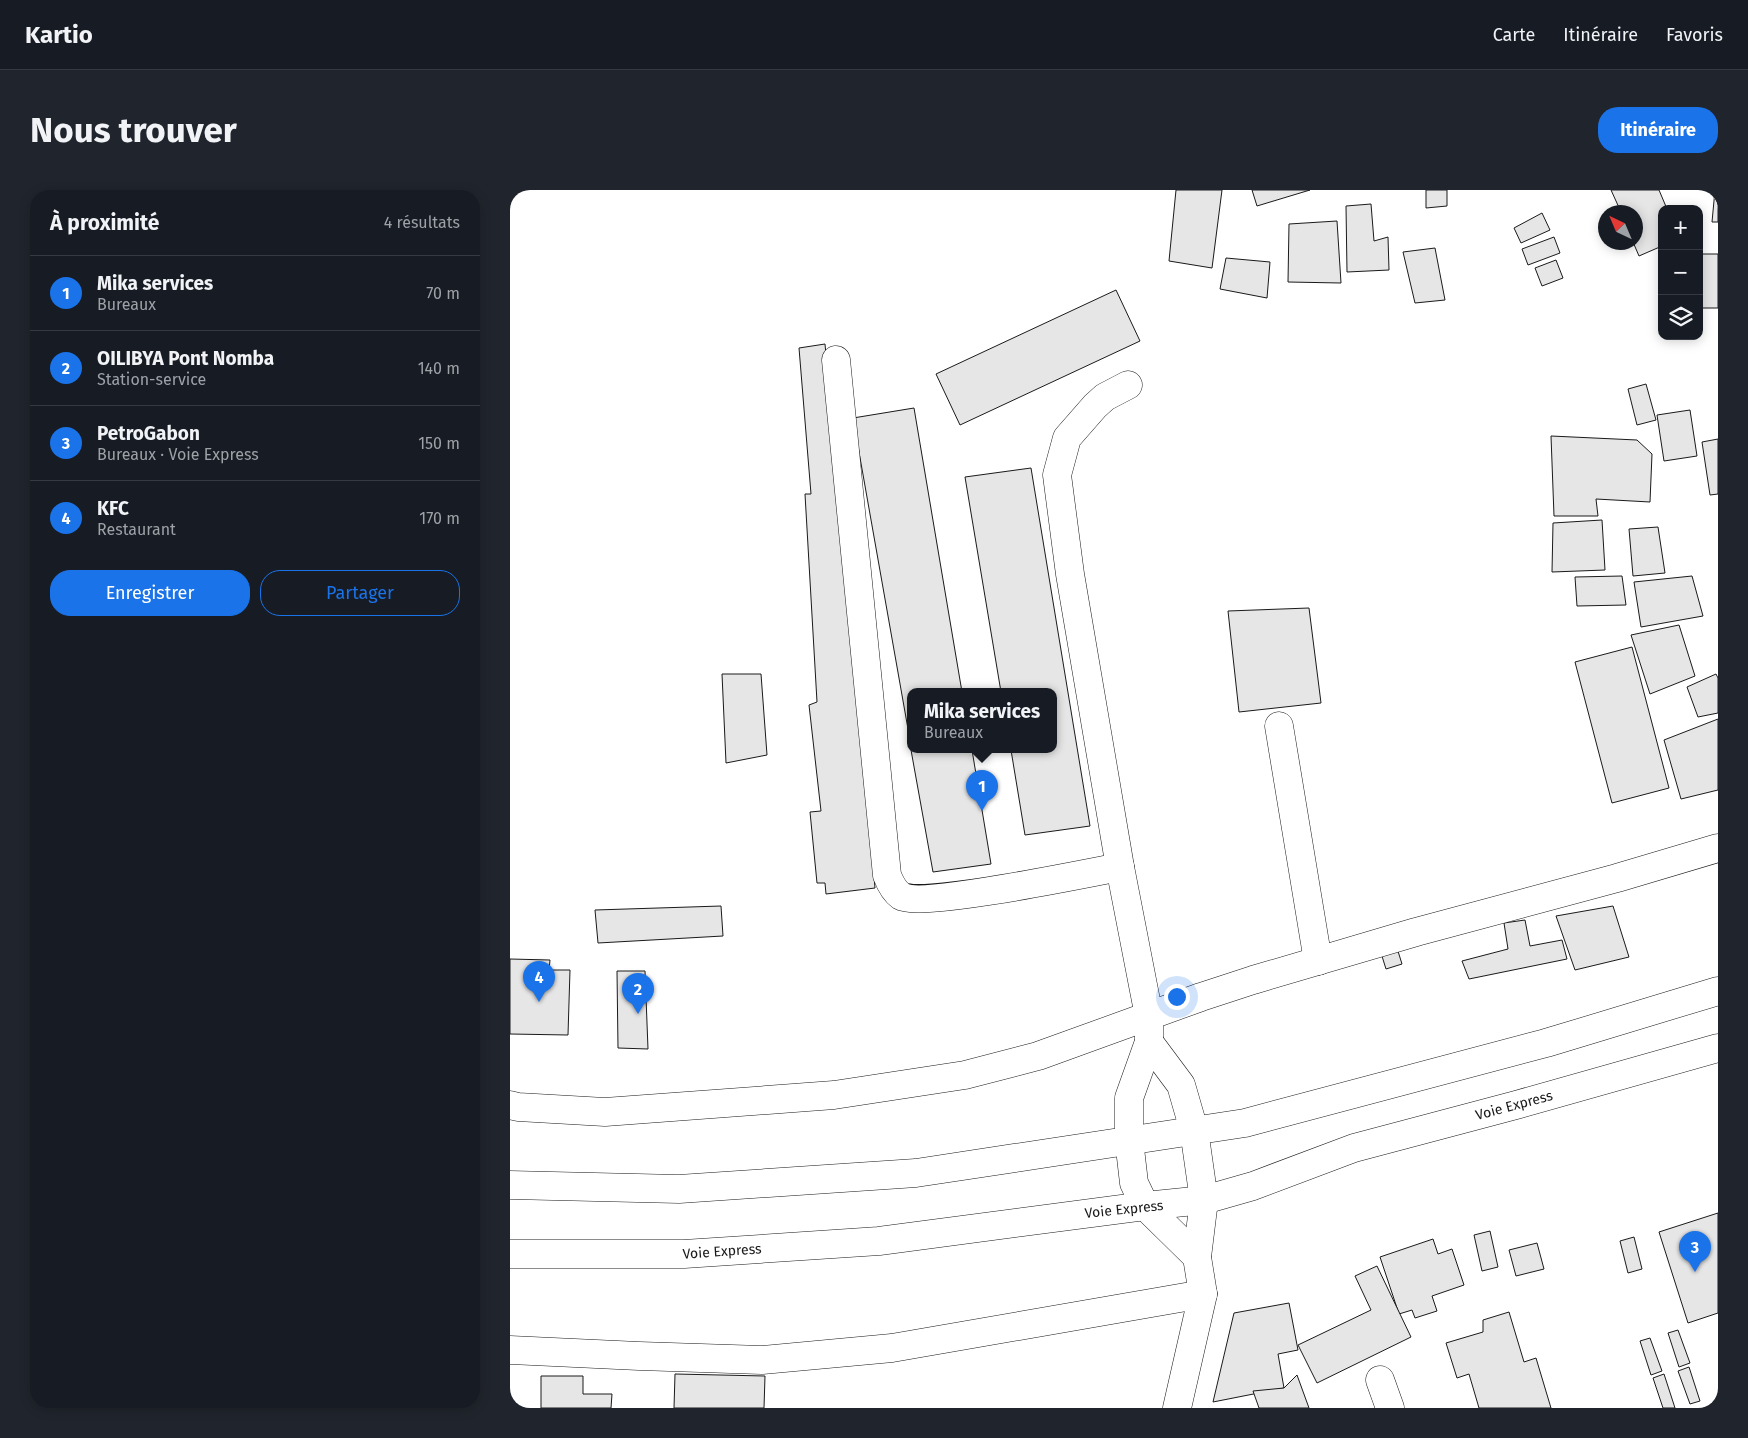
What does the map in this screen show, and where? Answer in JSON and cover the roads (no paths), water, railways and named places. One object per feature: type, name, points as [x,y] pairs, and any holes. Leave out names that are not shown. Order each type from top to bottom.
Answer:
[{"type":"main road","points":[[836,360],[886,875],[892,887],[902,897],[923,900],[975,893],[1120,867]]},
{"type":"main road","points":[[1128,385],[1105,397],[1067,438],[1057,475],[1070,574],[1149,1029],[1181,1085],[1194,1130],[1204,1200],[1197,1257],[1203,1294],[1177,1408]]},
{"type":"main road","points":[[1279,726],[1318,961]]},
{"type":"main road","points":[[510,1105],[605,1112],[834,1095],[974,1073],[1149,1029],[1201,997],[1318,961],[1718,848]]},
{"type":"main road","points":[[510,1185],[679,1189],[916,1173],[1246,1123],[1546,1043],[1718,991]]},
{"type":"main road","points":[[1149,1029],[1129,1098],[1129,1140],[1134,1183],[1145,1206],[1197,1257]]},
{"type":"main road","name":"Voie Express","points":[[510,1254],[684,1254],[879,1241],[1204,1200],[1253,1186],[1354,1148],[1718,1048]]},
{"type":"main road","points":[[510,1350],[762,1360],[892,1348],[1203,1294]]},
{"type":"main road","points":[[1380,1380],[1390,1408]]},
{"type":"place","name":"Mika services","points":[[982,811]]},
{"type":"place","name":"KFC","points":[[539,1002]]},
{"type":"place","name":"OILIBYA Pont Nomba","points":[[638,1014]]},
{"type":"place","name":"PetroGabon","points":[[1695,1272]]}]
